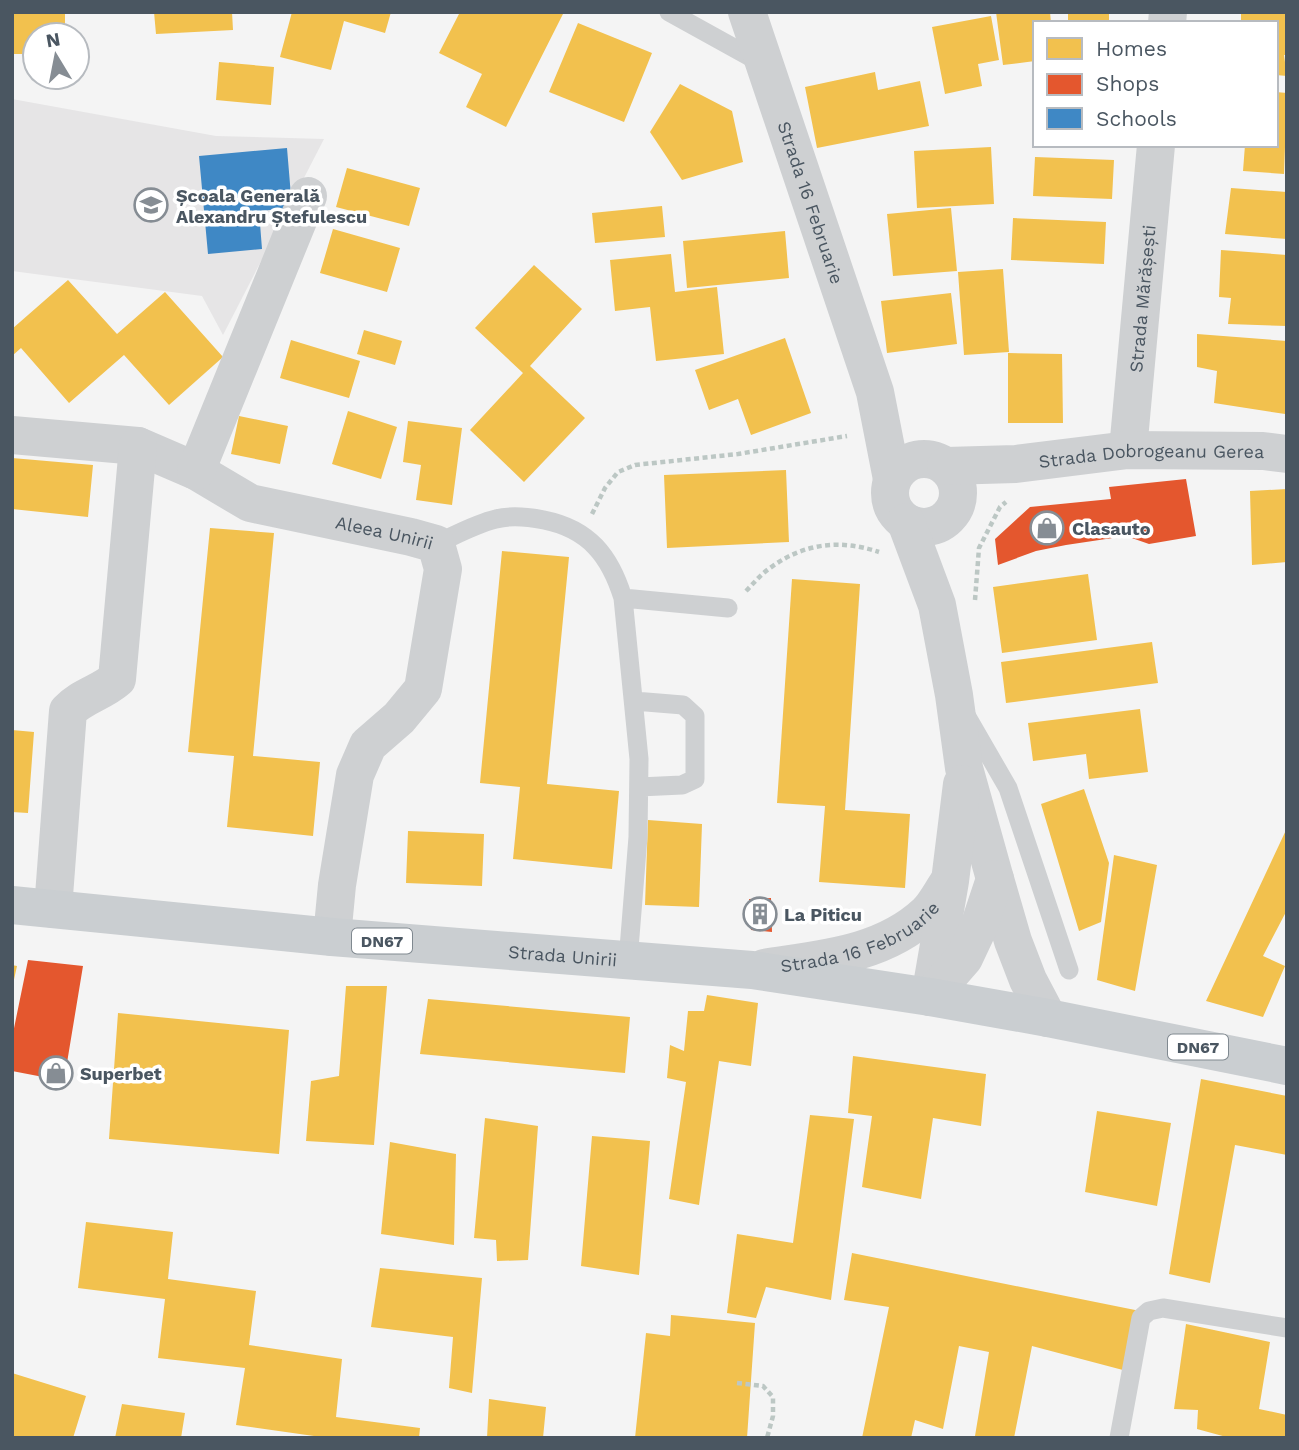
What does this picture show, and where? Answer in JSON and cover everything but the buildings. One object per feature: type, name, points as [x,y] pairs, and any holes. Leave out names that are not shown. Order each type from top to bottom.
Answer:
[{"type":"main road","name":"Strada Unirii","points":[[12,905],[332,937],[752,970],[1048,1018],[1287,1066]]},
{"type":"street","name":"Strada 16 Februarie","points":[[747,12],[875,392],[892,480]]},
{"type":"street","name":"Strada Mărășești","points":[[1129,450],[1156,147]]},
{"type":"street","points":[[196,471],[308,196]]},
{"type":"street","name":"Strada 16 Februarie","points":[[875,392],[944,484],[937,605]]},
{"type":"street","name":"Aleea Unirii","points":[[12,435],[138,446],[196,471],[250,503],[436,544],[443,569],[423,689],[399,718],[368,745],[355,775],[337,885],[332,937]]},
{"type":"street","points":[[53,909],[68,711],[77,701],[106,688],[117,679],[138,446]]},
{"type":"street","name":"Strada Dobrogeanu Gerea","points":[[944,484],[1016,464],[1129,450],[1263,451],[1287,454]]},
{"type":"street","points":[[906,463],[944,484],[937,524],[927,527],[906,522],[897,514],[891,503],[889,491],[892,480],[906,463]]},
{"type":"street","name":"Strada 16 Februarie","points":[[906,522],[937,605],[964,768],[995,879],[1013,941],[1028,980],[1048,1018]]},
{"type":"street","name":"Strada 16 Februarie","points":[[930,997],[950,881],[964,768]]},
{"type":"street","points":[[930,997],[964,958],[981,924],[995,879]]},
{"type":"street","name":"Strada 16 Februarie","points":[[752,970],[836,957],[898,935],[928,913],[950,881]]},
{"type":"lane","points":[[669,12],[766,66]]},
{"type":"lane","points":[[436,544],[473,526],[498,518],[531,517],[564,524],[583,533],[602,552],[617,578],[623,598],[639,759],[638,837],[628,961]]},
{"type":"lane","points":[[623,598],[728,608]]},
{"type":"lane","points":[[954,695],[1008,788],[1069,970]]},
{"type":"lane","points":[[634,701],[683,705],[695,716],[695,779],[682,785],[639,787]]},
{"type":"lane","points":[[1119,1438],[1141,1318],[1149,1311],[1163,1308],[1287,1328]]},
{"type":"path","points":[[583,533],[605,488],[618,472],[635,465],[738,454],[855,434]]},
{"type":"path","points":[[737,1383],[763,1386],[773,1397],[772,1416],[766,1438]]},
{"type":"shaded area","name":"Școala Generală Alexandru Ștefulescu","points":[[12,99],[216,136],[324,139],[223,335],[202,296],[12,271]]},
{"type":"place","name":"Școala Generală Alexandru Ștefulescu","points":[[151,205]]},
{"type":"place","name":"Clasauto","points":[[1047,528]]},
{"type":"place","name":"La Piticu","points":[[760,914]]},
{"type":"place","name":"Superbet","points":[[56,1073]]}]
